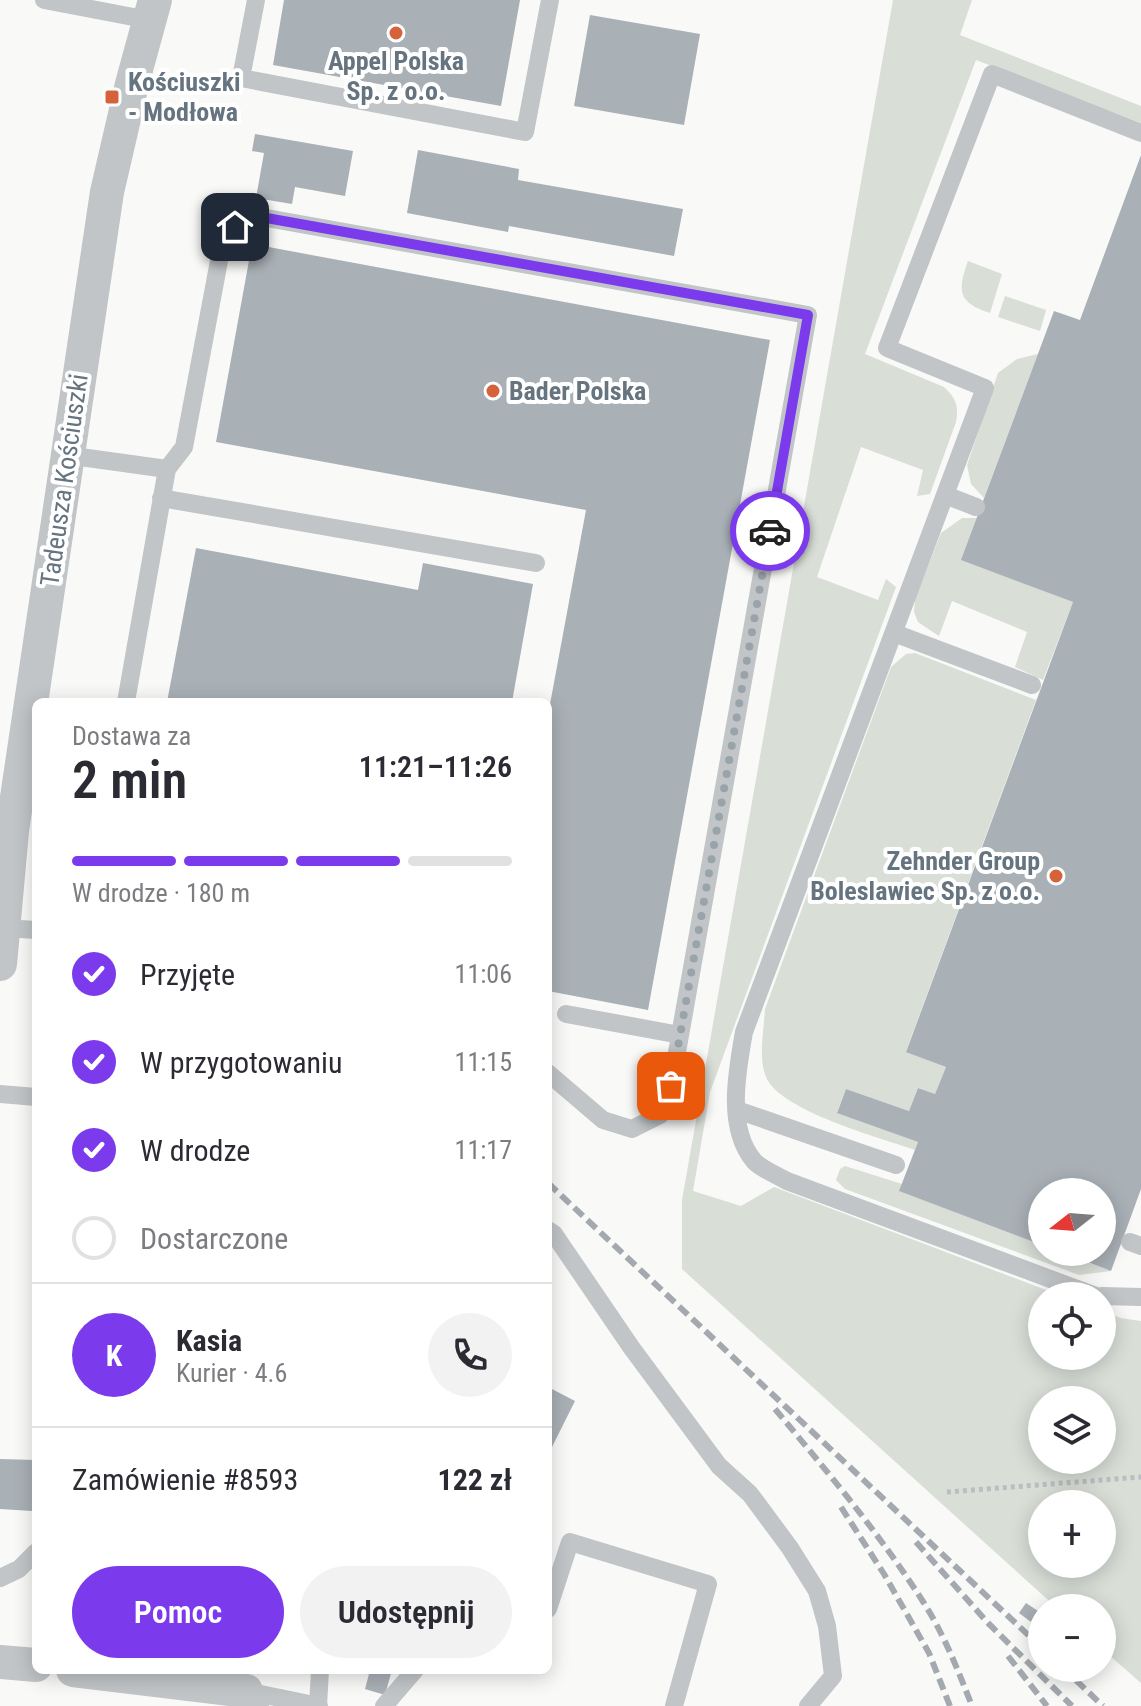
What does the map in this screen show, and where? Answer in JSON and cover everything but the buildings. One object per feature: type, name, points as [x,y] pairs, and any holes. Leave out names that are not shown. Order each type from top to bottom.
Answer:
[{"type":"street","name":"Tadeusza Kościuszki","points":[[9,940],[6,830],[107,192],[152,10]]},
{"type":"street","points":[[0,1662],[32,1665]]},
{"type":"street","points":[[98,1674],[249,1698]]},
{"type":"lane","points":[[44,0],[152,10]]},
{"type":"lane","points":[[256,0],[241,78],[525,132],[550,0]]},
{"type":"lane","points":[[1061,1282],[787,1181],[755,1162],[739,1130],[735,1087],[744,1032],[985,388],[887,348],[992,74],[1141,133]]},
{"type":"lane","points":[[127,698],[167,469],[184,447],[222,245],[235,227],[261,217],[808,315],[671,1086],[660,1115],[632,1129],[603,1120],[552,1076]]},
{"type":"lane","points":[[66,455],[167,469]]},
{"type":"lane","points":[[945,495],[976,507]]},
{"type":"lane","points":[[161,498],[536,563]]},
{"type":"lane","points":[[894,633],[1032,685]]},
{"type":"lane","points":[[566,1014],[680,1035]]},
{"type":"lane","points":[[0,1094],[32,1097]]},
{"type":"lane","points":[[737,1110],[896,1165]]},
{"type":"lane","points":[[552,1234],[719,1466],[750,1494],[817,1591],[827,1626],[833,1676],[808,1706]]},
{"type":"lane","points":[[1116,1296],[1141,1297]]},
{"type":"lane","points":[[552,1597],[570,1542],[708,1584],[674,1706]]},
{"type":"lane","points":[[0,1578],[28,1569]]},
{"type":"lane","points":[[249,1698],[318,1706],[320,1674]]},
{"type":"lane","points":[[384,1706],[412,1674]]},
{"type":"path","points":[[947,1492],[1141,1477]]},
{"type":"shaded area","points":[[893,0],[972,0],[960,35],[1141,106],[1141,123],[976,60],[865,354],[944,387],[956,403],[956,422],[930,494],[917,496],[923,470],[861,447],[817,577],[878,600],[886,579],[896,587],[710,1092],[693,1191],[741,1206],[774,1187],[1028,1283],[1028,1370],[1116,1370],[1116,1316],[1141,1321],[1141,1683],[1116,1661],[1116,1594],[1042,1594],[682,1269],[682,1200]]},
{"type":"shaded area","points":[[968,261],[1002,274],[990,313],[972,305],[963,294],[962,281]]},
{"type":"shaded area","points":[[1005,296],[1046,310],[1040,331],[998,317]]},
{"type":"shaded area","points":[[1038,354],[984,498],[971,484],[967,465],[998,373],[1017,359]]},
{"type":"shaded area","points":[[962,518],[977,518],[962,560],[1073,602],[1043,680],[1015,667],[1027,632],[952,601],[939,636],[918,622],[914,612],[915,599],[941,533]]},
{"type":"shaded area","points":[[915,653],[1036,700],[906,1051],[946,1067],[935,1094],[918,1088],[909,1111],[846,1089],[837,1112],[918,1142],[915,1150],[833,1122],[790,1101],[766,1077],[762,1053],[765,1009],[891,667],[906,654]]},
{"type":"shaded area","points":[[845,1166],[902,1184],[900,1191],[1028,1240],[1028,1256],[845,1189],[836,1180],[840,1169]]},
{"type":"shaded area","points":[[1055,1266],[1098,1266],[1111,1271],[1079,1275]]},
{"type":"railway","points":[[552,1187],[1028,1635]]},
{"type":"railway","points":[[775,1409],[870,1526],[930,1612],[972,1706]]},
{"type":"railway","points":[[841,1507],[929,1653],[950,1706]]},
{"type":"railway","points":[[916,1542],[988,1623],[1072,1706]]},
{"type":"railway","points":[[1008,1656],[1047,1706]]},
{"type":"railway","points":[[1078,1682],[1103,1706]]},
{"type":"way so far","points":[[671,1086],[770,531]]},
{"type":"place","name":"Appel Polska Sp. z o.o.","points":[[396,33]]},
{"type":"place","name":"Kościuszki - Modłowa","points":[[112,97]]},
{"type":"place","name":"Bader Polska","points":[[493,391]]},
{"type":"place","name":"Zehnder Group Boleslawiec Sp. z o.o.","points":[[1056,876]]},
{"type":"route","points":[[235,227],[261,217],[808,315],[770,531]]}]
